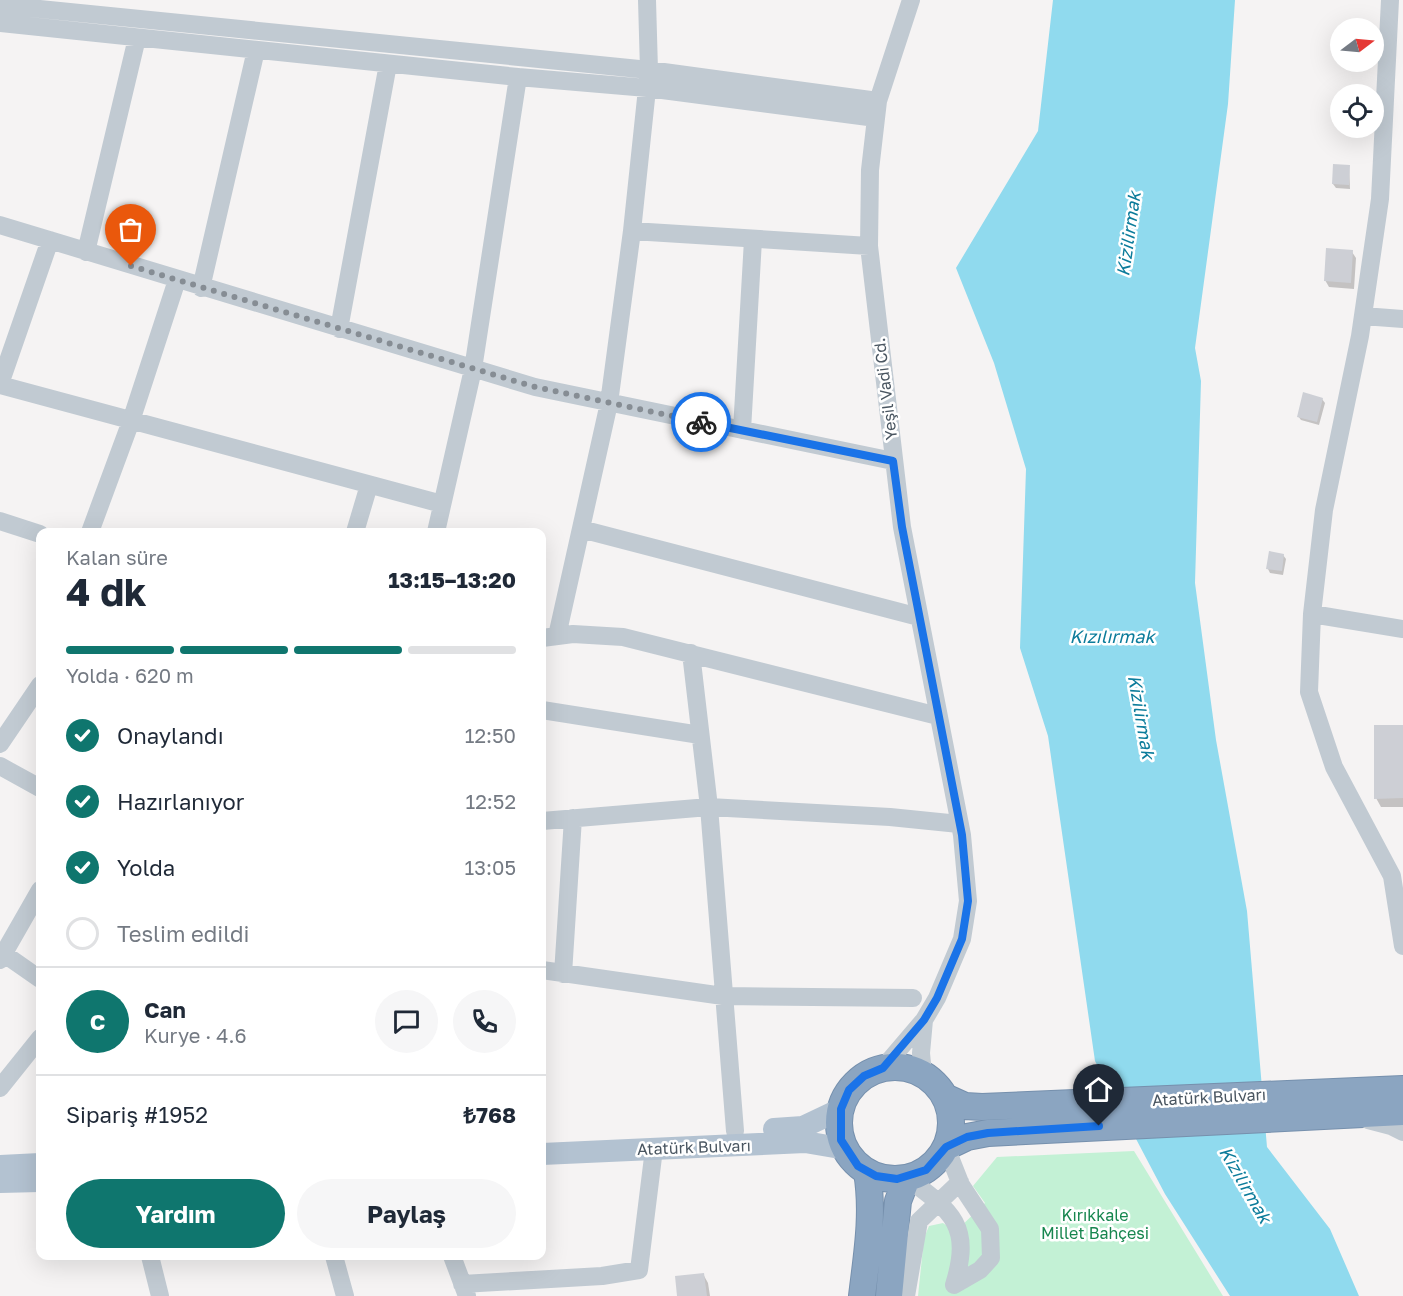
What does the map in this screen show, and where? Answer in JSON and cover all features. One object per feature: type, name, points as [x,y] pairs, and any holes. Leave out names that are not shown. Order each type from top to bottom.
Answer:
[{"type":"highway","points":[[889,1296],[898,1201],[907,1178],[886,1179],[867,1172],[846,1149],[839,1130],[841,1109],[856,1082],[883,1068],[904,1067],[923,1074]]},
{"type":"highway","name":"Atatürk Bulvarı","points":[[923,1074],[945,1096],[965,1106],[1118,1113],[1341,1103],[1403,1089]]},
{"type":"highway","points":[[945,1096],[951,1126],[946,1147]]},
{"type":"highway","name":"Atatürk Bulvarı","points":[[1341,1103],[1403,1112]]},
{"type":"highway","name":"Atatürk Bulvarı","points":[[907,1178],[934,1164],[946,1147],[967,1137],[1118,1113]]},
{"type":"highway","points":[[862,1296],[871,1224],[871,1198],[867,1172]]},
{"type":"main road","name":"Atatürk Bulvarı","points":[[546,1140],[803,1127],[841,1109]]},
{"type":"main road","name":"Atatürk Bulvarı","points":[[546,1154],[805,1142],[846,1149]]},
{"type":"main road","points":[[0,1166],[36,1164]]},
{"type":"main road","points":[[0,1182],[36,1181]]},
{"type":"street","points":[[647,0],[648,79],[632,231],[609,402],[581,529],[549,637],[573,634],[623,638],[938,716]]},
{"type":"street","name":"Yeşil Vadi Cd.","points":[[911,0],[877,109],[870,170],[870,246],[902,527],[960,824],[968,901],[962,939],[924,1020]]},
{"type":"street","points":[[1390,0],[1380,199],[1362,316],[1324,510],[1312,614],[1309,692],[1334,767],[1392,876],[1403,946]]},
{"type":"street","points":[[0,5],[648,79],[877,109]]},
{"type":"street","points":[[0,23],[518,77],[648,79]]},
{"type":"street","points":[[86,252],[137,38]]},
{"type":"street","points":[[201,288],[256,50]]},
{"type":"street","points":[[339,329],[388,64]]},
{"type":"street","points":[[437,528],[473,369],[518,77]]},
{"type":"street","points":[[0,225],[201,288],[535,387],[893,461]]},
{"type":"street","points":[[632,231],[870,246]]},
{"type":"street","points":[[50,240],[0,384],[442,504]]},
{"type":"street","points":[[742,430],[753,240]]},
{"type":"street","points":[[91,528],[131,421],[177,280]]},
{"type":"street","points":[[1362,316],[1403,319]]},
{"type":"street","points":[[356,528],[369,485]]},
{"type":"street","points":[[0,521],[36,533]]},
{"type":"street","points":[[581,529],[919,617]]},
{"type":"street","points":[[1312,614],[1403,629]]},
{"type":"street","points":[[690,654],[709,807],[735,1131]]},
{"type":"street","points":[[0,744],[36,691]]},
{"type":"street","points":[[546,711],[700,735]]},
{"type":"street","points":[[0,766],[36,786]]},
{"type":"street","points":[[546,821],[709,807],[890,817],[960,824]]},
{"type":"street","points":[[564,974],[573,818]]},
{"type":"street","points":[[36,897],[1,955],[36,977]]},
{"type":"street","points":[[546,971],[723,996],[913,998]]},
{"type":"street","points":[[883,1068],[924,1020]]},
{"type":"street","points":[[923,1074],[921,1053],[924,1020]]},
{"type":"street","points":[[0,1089],[36,1043]]},
{"type":"street","points":[[1341,1103],[1403,1132]]},
{"type":"street","points":[[907,1178],[954,1219],[961,1237],[954,1285],[980,1270],[991,1258],[993,1245],[990,1229],[960,1182],[946,1147]]},
{"type":"street","points":[[454,1260],[465,1290],[639,1270],[654,1149]]},
{"type":"street","points":[[906,1296],[919,1221],[960,1182]]},
{"type":"street","points":[[151,1260],[160,1296]]},
{"type":"street","points":[[335,1260],[345,1296]]},
{"type":"green space","name":"Kırıkkale Millet Bahçesi","points":[[1134,1151],[1223,1296],[918,1296],[924,1238],[929,1226],[943,1223],[955,1232],[985,1203],[973,1186],[997,1157]]},
{"type":"water","name":"Kızılırmak","points":[[1053,0],[1235,0],[1228,104],[1195,348],[1201,381],[1195,583],[1216,740],[1247,911],[1267,1147],[1330,1229],[1359,1296],[1230,1296],[1165,1194],[1095,1061],[1048,736],[1020,648],[1026,469],[994,363],[956,268],[1038,131]]},
{"type":"building","points":[[1333,164],[1350,165],[1349,185],[1332,184]]},
{"type":"building","points":[[1326,248],[1353,250],[1351,283],[1324,281]]},
{"type":"building","points":[[1303,392],[1323,398],[1317,422],[1297,417]]},
{"type":"building","points":[[1269,551],[1284,554],[1282,571],[1266,569]]},
{"type":"building","points":[[1374,725],[1403,725],[1403,798],[1374,799]]},
{"type":"building","points":[[704,1273],[707,1296],[677,1296],[675,1276]]},
{"type":"way so far","points":[[131,266],[535,387],[701,422]]},
{"type":"route","points":[[701,422],[893,461],[902,527],[962,835],[968,901],[962,939],[937,998],[924,1020],[883,1068],[873,1071],[856,1082],[844,1099],[839,1130],[841,1140],[851,1158],[858,1166],[876,1176],[886,1179],[907,1178],[926,1170],[941,1156],[946,1147],[967,1137],[988,1133],[1099,1126]]},
{"type":"water label","name":"Kizilirmak","points":[[1129,234]]},
{"type":"water label","name":"Kizilirmak","points":[[1141,717]]},
{"type":"water label","name":"Kizilirmak","points":[[1245,1185]]}]
